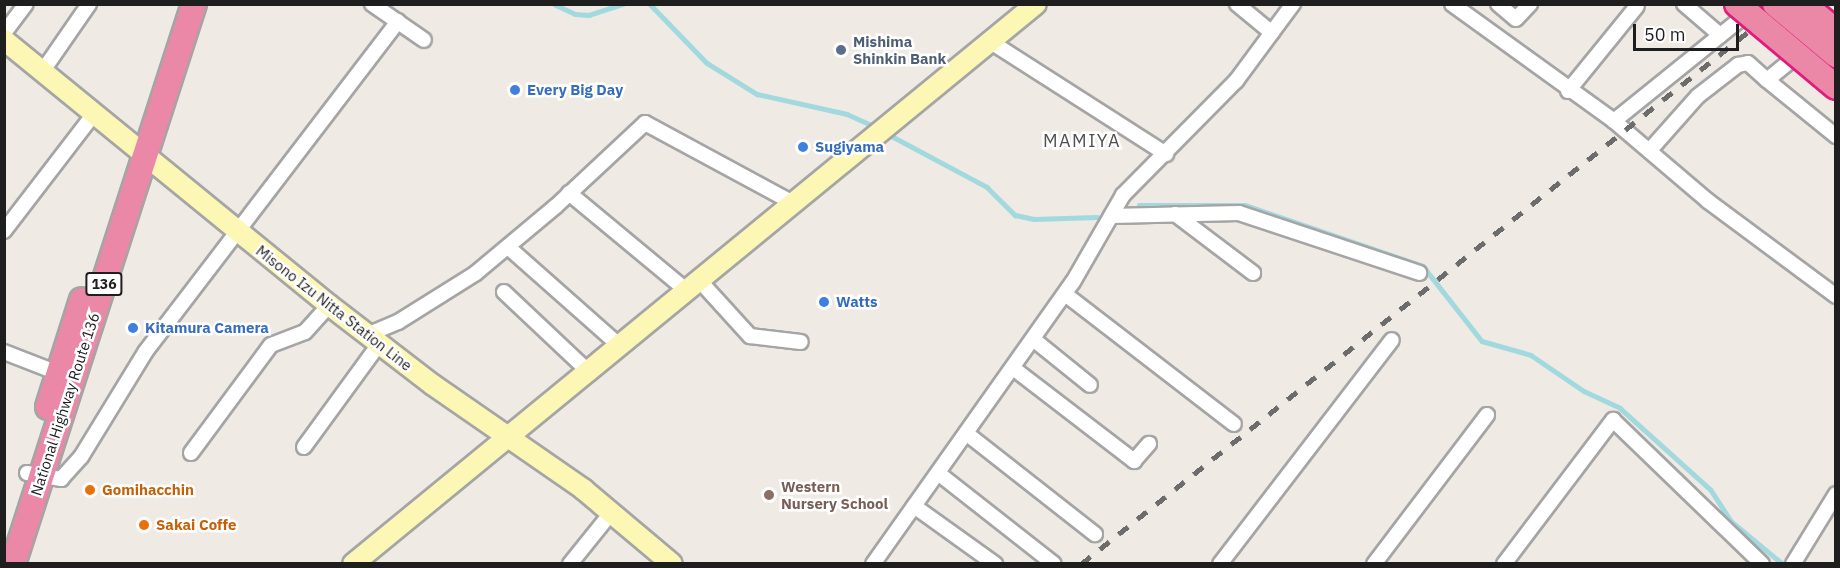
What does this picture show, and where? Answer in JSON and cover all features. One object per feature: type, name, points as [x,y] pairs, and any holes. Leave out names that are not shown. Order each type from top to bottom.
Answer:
[{"type":"highway","name":"National Highway Route 136","points":[[4,546],[34,475],[138,153],[180,4]]},
{"type":"highway","name":"National Highway Route 136","points":[[13,564],[58,373],[194,4]]},
{"type":"highway","points":[[1737,4],[1836,87]]},
{"type":"highway","points":[[1775,4],[1836,55]]},
{"type":"highway","points":[[1803,4],[1836,32]]},
{"type":"street","points":[[4,33],[26,4]]},
{"type":"street","points":[[42,72],[89,4]]},
{"type":"street","points":[[372,4],[424,40]]},
{"type":"street","points":[[353,564],[589,372],[791,202],[1036,4]]},
{"type":"street","points":[[1237,4],[1272,33]]},
{"type":"street","points":[[873,564],[1094,252],[1123,195],[1236,81],[1293,4]]},
{"type":"street","points":[[1452,4],[1568,91],[1614,121],[1708,201],[1836,296]]},
{"type":"street","points":[[1498,4],[1519,19],[1530,4]]},
{"type":"street","points":[[1684,4],[1720,35]]},
{"type":"street","points":[[1614,121],[1759,4]]},
{"type":"street","points":[[1568,91],[1638,6]]},
{"type":"street","points":[[34,475],[61,479],[81,457],[146,351],[398,21]]},
{"type":"street","points":[[1767,80],[1836,25]]},
{"type":"street","name":"Misono Izu Nitta Station Line","points":[[4,40],[138,153],[329,305],[611,513],[672,564]]},
{"type":"street","points":[[991,42],[1166,154]]},
{"type":"street","points":[[1650,150],[1698,96],[1738,65],[1748,63],[1836,136]]},
{"type":"street","points":[[4,231],[93,115]]},
{"type":"street","points":[[304,447],[373,339],[508,247],[570,194],[645,123],[791,202]]},
{"type":"street","points":[[570,194],[693,285],[750,336],[801,342]]},
{"type":"street","points":[[1111,216],[1239,213],[1419,273]]},
{"type":"street","points":[[1175,214],[1253,273]]},
{"type":"street","points":[[508,247],[620,346]]},
{"type":"street","points":[[504,292],[589,372]]},
{"type":"street","points":[[1065,294],[1234,423]]},
{"type":"street","points":[[190,453],[272,345],[305,332],[329,305]]},
{"type":"street","points":[[1033,339],[1090,385]]},
{"type":"street","points":[[1220,564],[1392,340]]},
{"type":"street","points":[[4,352],[58,373]]},
{"type":"street","points":[[1012,368],[1134,461],[1149,444]]},
{"type":"street","points":[[1374,564],[1487,415]]},
{"type":"street","points":[[1504,564],[1613,420],[1762,564]]},
{"type":"street","points":[[966,433],[1095,534]]},
{"type":"street","points":[[938,473],[1054,564]]},
{"type":"street","points":[[1794,561],[1836,494]]},
{"type":"street","points":[[915,506],[995,564]]},
{"type":"street","points":[[570,564],[611,513]]},
{"type":"waterway","points":[[554,4],[575,14],[589,15],[623,4]]},
{"type":"waterway","points":[[650,4],[707,63],[757,94],[847,114],[876,127]]},
{"type":"waterway","points":[[886,133],[987,187],[1015,215],[1034,219],[1097,217]]},
{"type":"waterway","points":[[1139,205],[1245,205],[1423,266],[1482,341],[1531,355],[1584,391],[1620,408],[1711,490],[1731,521],[1783,564]]},
{"type":"railway","points":[[1081,564],[1783,4]]},
{"type":"place","name":"Mishima Shinkin Bank","points":[[841,50]]},
{"type":"place","name":"Every Big Day","points":[[515,90]]},
{"type":"place","name":"Sugiyama","points":[[803,147]]},
{"type":"place","name":"Watts","points":[[824,302]]},
{"type":"place","name":"Kitamura Camera","points":[[133,328]]},
{"type":"place","name":"Gomihacchin","points":[[90,490]]},
{"type":"place","name":"Western Nursery School","points":[[769,495]]},
{"type":"place","name":"Sakai Coffe","points":[[144,525]]},
{"type":"district","name":"MAMIYA","points":[[1082,141]]}]
